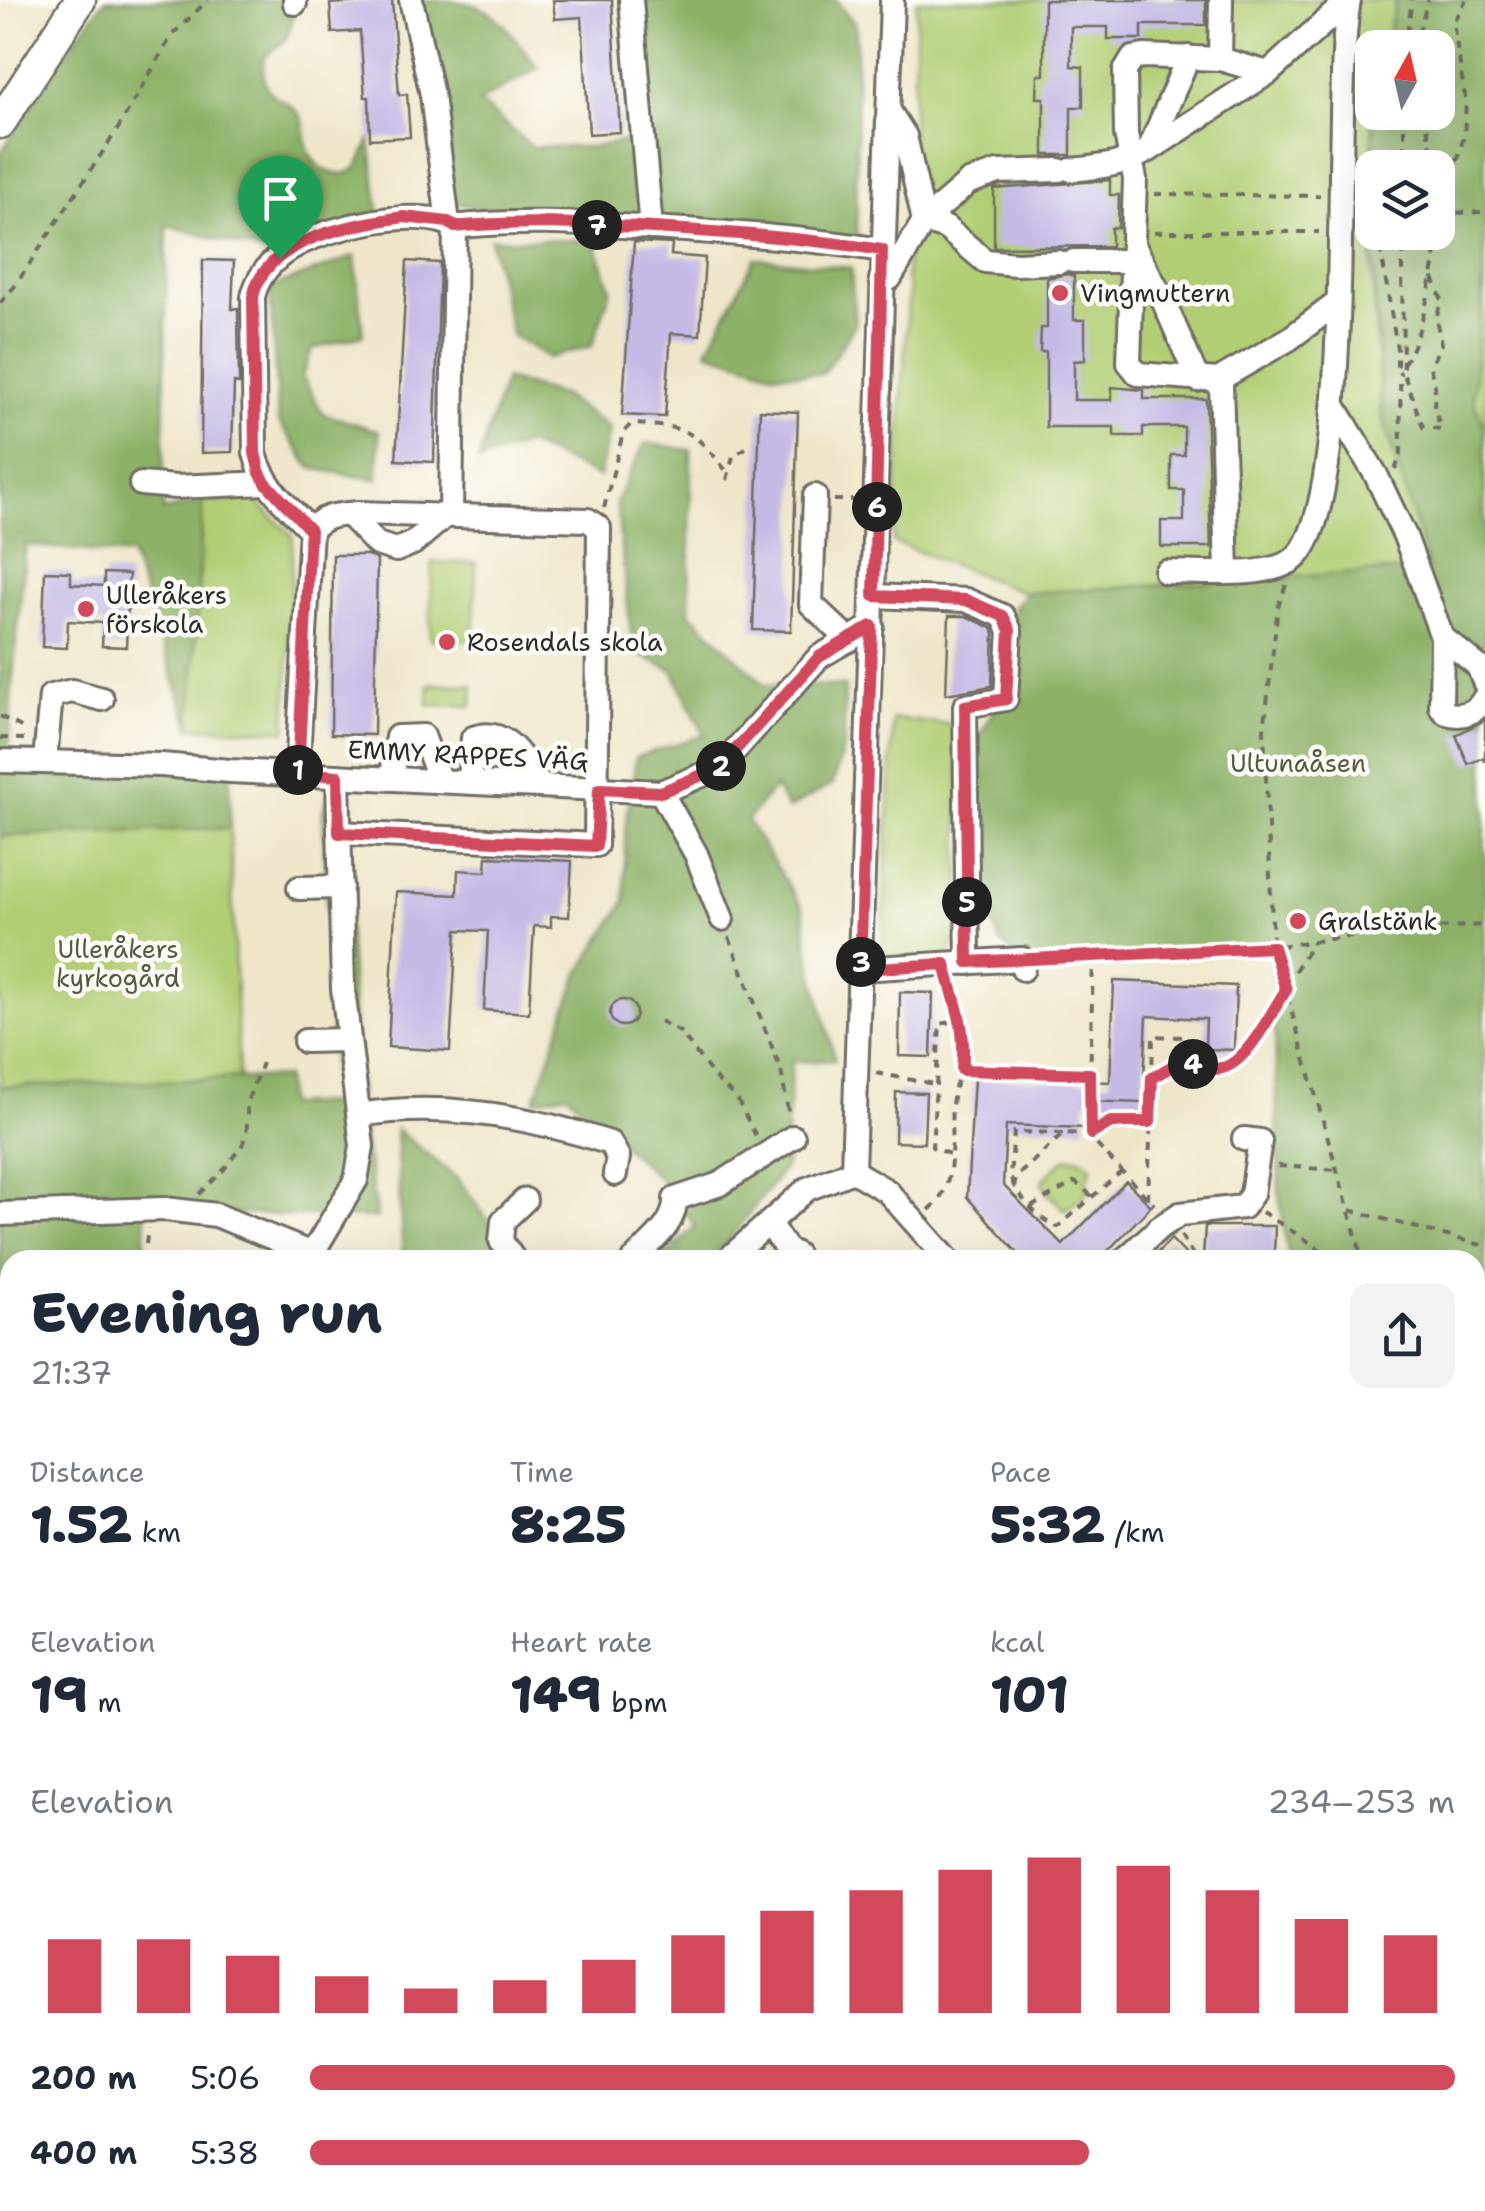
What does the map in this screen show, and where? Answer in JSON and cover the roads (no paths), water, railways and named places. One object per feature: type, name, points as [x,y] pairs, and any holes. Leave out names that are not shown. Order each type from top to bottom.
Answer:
[{"type":"main road","points":[[0,123],[80,0]]},
{"type":"street","points":[[411,0],[432,95],[451,225],[449,515]]},
{"type":"street","points":[[631,0],[651,228]]},
{"type":"street","points":[[852,1171],[892,0]]},
{"type":"street","points":[[1220,0],[1220,59]]},
{"type":"street","points":[[882,279],[890,278],[924,221],[969,182],[983,175],[1022,169],[1107,166],[1141,155],[1268,73],[1349,0]]},
{"type":"street","points":[[1166,572],[1263,570],[1296,558],[1310,533],[1335,407],[1343,42],[1349,0]]},
{"type":"street","points":[[1188,57],[1141,155],[1133,252],[1129,363],[1132,370],[1138,374],[1208,380],[1290,339],[1337,303]]},
{"type":"street","points":[[1141,155],[1126,134],[1125,71],[1132,58],[1220,59],[1268,73]]},
{"type":"street","points":[[889,111],[905,136],[924,221]]},
{"type":"street","points":[[310,530],[266,483],[255,453],[252,349],[256,282],[270,265],[298,244],[404,217],[451,225],[510,221],[770,235],[882,250]]},
{"type":"street","points":[[924,221],[946,228],[984,261],[1067,261],[1133,252]]},
{"type":"street","points":[[1133,252],[1208,380],[1222,390],[1227,571]]},
{"type":"street","points":[[1335,407],[1380,482],[1442,638],[1440,699],[1446,713],[1470,713],[1485,696]]},
{"type":"street","points":[[141,484],[266,483]]},
{"type":"street","points":[[815,498],[811,604],[849,640]]},
{"type":"street","points":[[348,514],[377,544],[396,550],[449,515]]},
{"type":"street","points":[[298,773],[310,530],[319,520],[348,514],[449,515],[588,520],[599,528],[596,846],[339,833]]},
{"type":"street","points":[[874,596],[966,600],[1003,616],[1010,630],[1006,699],[965,706],[956,963]]},
{"type":"street","name":"EMMY RAPPES VÄG","points":[[0,761],[46,750],[338,776],[661,792],[719,768],[819,657],[872,626]]},
{"type":"street","points":[[1442,638],[1478,666],[1485,684]]},
{"type":"street","points":[[46,750],[52,696],[72,691],[102,699]]},
{"type":"street","points":[[469,782],[473,738],[485,734],[500,735],[509,742],[540,786]]},
{"type":"street","points":[[392,778],[397,737],[423,736],[440,781]]},
{"type":"street","points":[[321,1250],[356,1180],[362,1146],[348,1040],[338,776]]},
{"type":"street","points":[[661,792],[696,854],[722,919]]},
{"type":"street","points":[[298,888],[340,886]]},
{"type":"street","points":[[860,969],[956,963],[1023,964]]},
{"type":"street","points":[[305,1041],[348,1040]]},
{"type":"street","points":[[360,1115],[402,1108],[510,1118],[610,1143],[618,1158],[616,1174]]},
{"type":"street","points":[[643,1250],[674,1215],[675,1199],[720,1184],[793,1137]]},
{"type":"street","points":[[1136,1250],[1180,1214],[1243,1207],[1252,1194],[1260,1142],[1244,1140]]},
{"type":"street","points":[[852,1171],[887,1191],[939,1250]]},
{"type":"street","points":[[737,1250],[807,1190],[852,1171]]},
{"type":"street","points":[[508,1250],[501,1240],[503,1221],[525,1200]]},
{"type":"street","points":[[0,1214],[165,1209],[216,1215],[300,1250]]},
{"type":"street","points":[[768,1223],[786,1250]]},
{"type":"place","name":"Vingmuttern","points":[[1060,293]]},
{"type":"place","name":"Ulleråkers förskola","points":[[86,609]]},
{"type":"place","name":"Rosendals skola","points":[[447,642]]},
{"type":"place","name":"Gralstänk","points":[[1298,921]]},
{"type":"park label","name":"Ultunaåsen","points":[[1298,763]]},
{"type":"park label","name":"Ulleråkers kyrkogård","points":[[118,964]]}]
